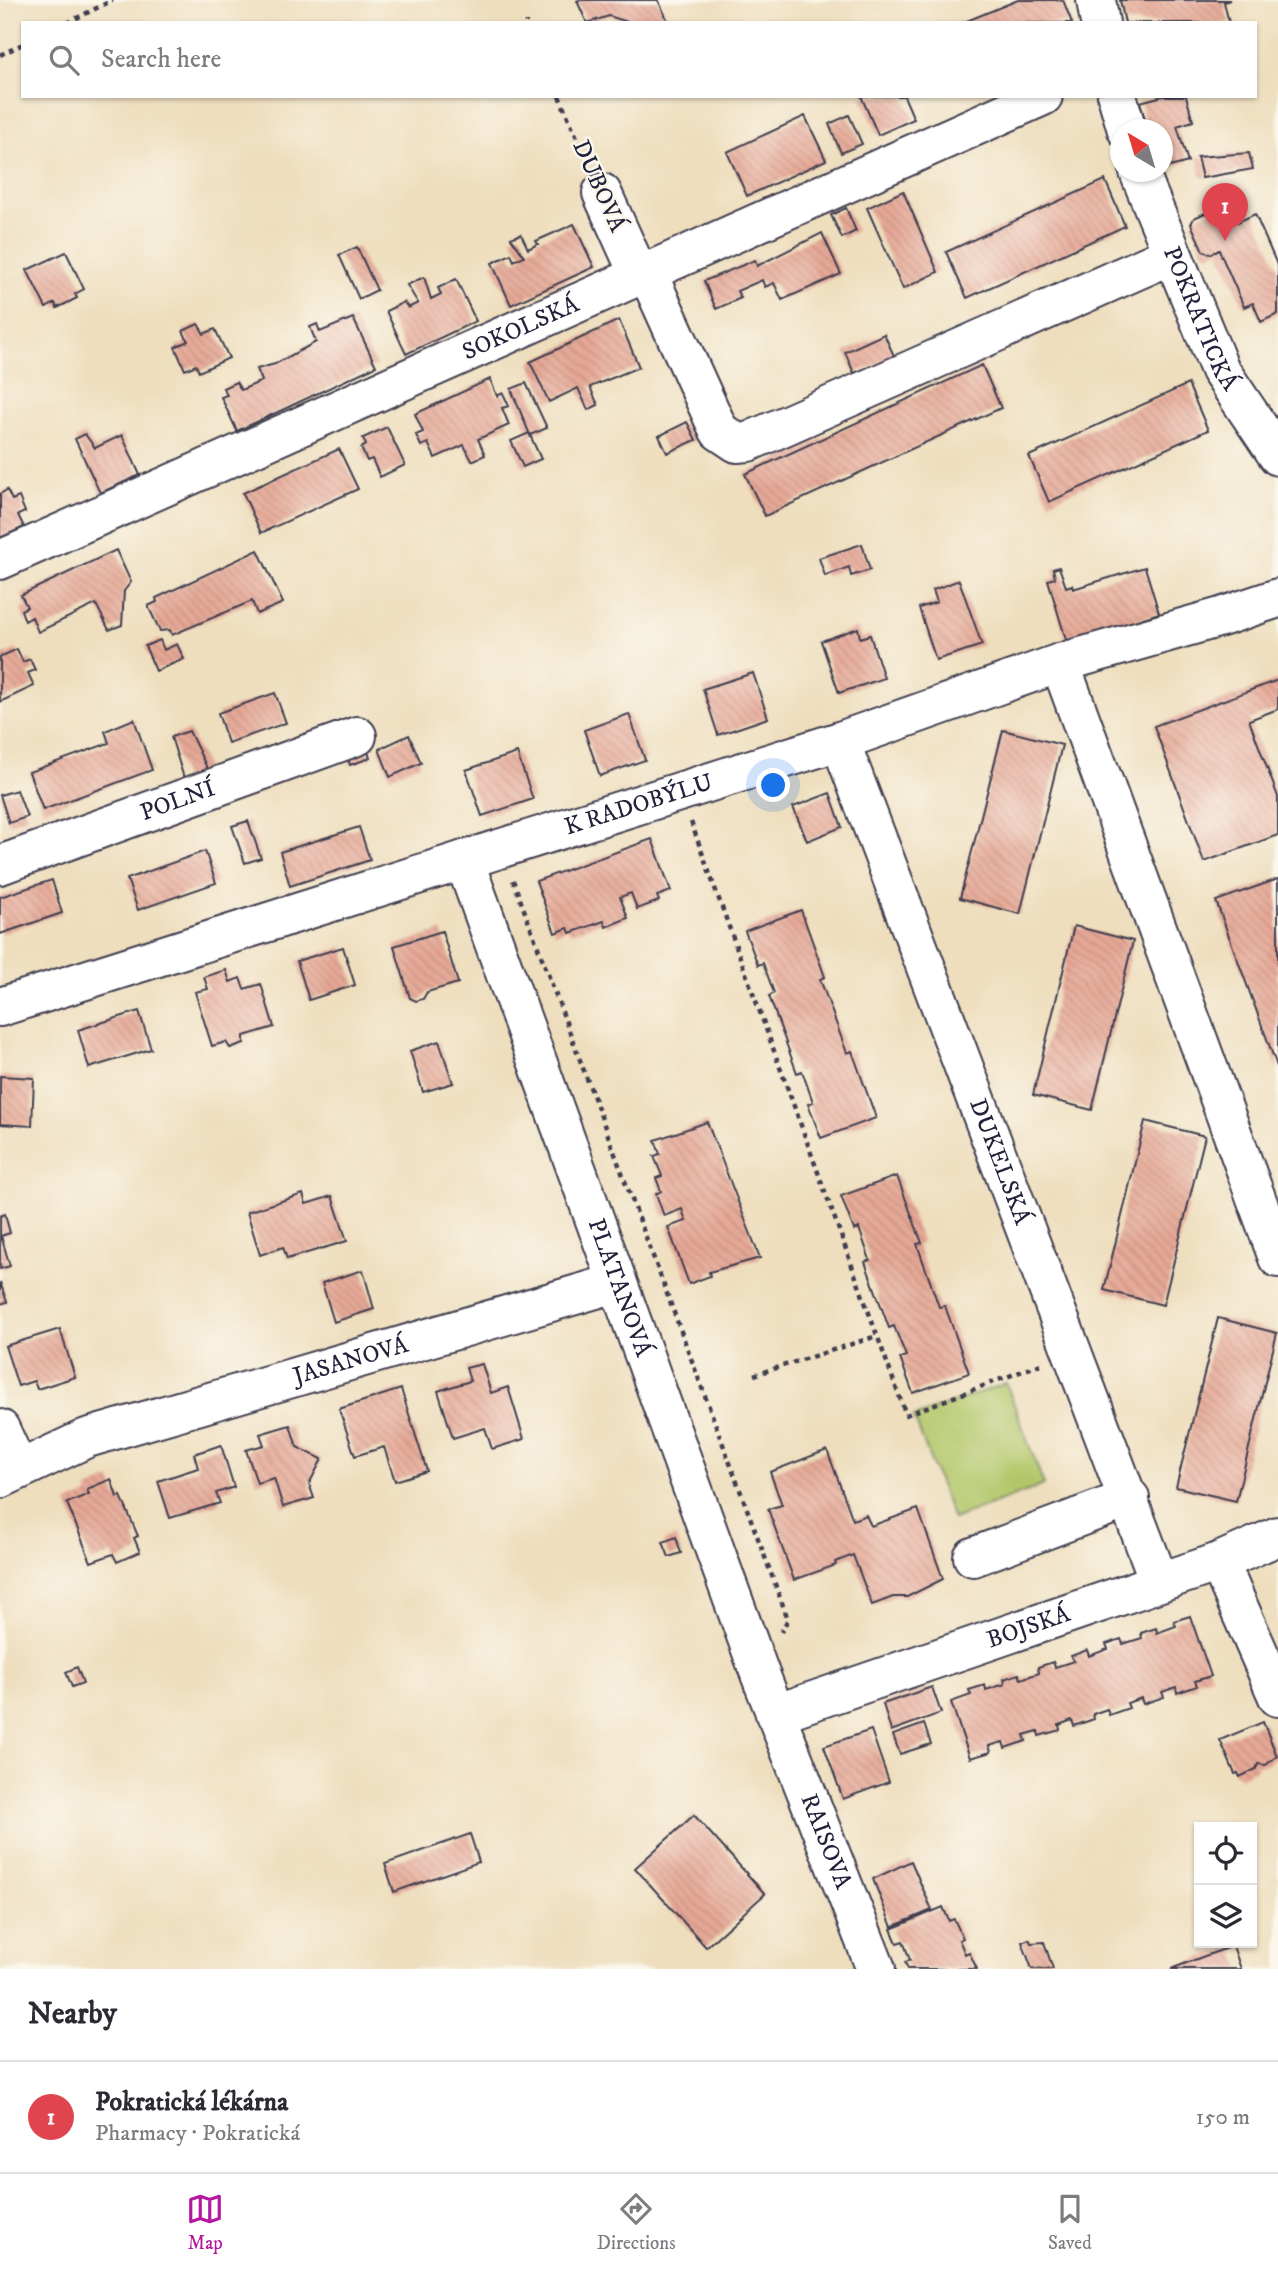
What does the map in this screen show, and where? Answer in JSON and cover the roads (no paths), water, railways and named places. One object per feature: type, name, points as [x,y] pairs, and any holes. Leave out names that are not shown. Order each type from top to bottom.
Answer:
[{"type":"street","points":[[1096,0],[1100,21]]},
{"type":"street","name":"SOKOLSKÁ","points":[[0,560],[1039,98]]},
{"type":"street","points":[[1118,98],[1124,119]]},
{"type":"street","name":"POKRATICKÁ","points":[[1143,182],[1220,370],[1278,456]]},
{"type":"street","name":"DUBOVÁ","points":[[602,193],[719,431],[737,443],[748,442],[1171,255]]},
{"type":"street","name":"K RADOBÝLU","points":[[0,1007],[840,741],[1060,663],[1278,598]]},
{"type":"street","points":[[1060,663],[1278,1258]]},
{"type":"street","name":"POLNÍ","points":[[0,864],[357,736]]},
{"type":"street","name":"DUKELSKÁ","points":[[840,741],[1130,1498],[1159,1581]]},
{"type":"street","name":"PLATANOVÁ","points":[[464,860],[775,1714]]},
{"type":"street","name":"JASANOVÁ","points":[[9,1474],[87,1438],[616,1283]]},
{"type":"street","points":[[0,1429],[9,1474]]},
{"type":"street","points":[[973,1557],[1130,1498]]},
{"type":"street","name":"BOJSKÁ","points":[[775,1714],[1219,1562],[1278,1536]]},
{"type":"street","points":[[1219,1562],[1278,1697]]},
{"type":"street","name":"RAISOVA","points":[[775,1714],[876,1969]]},
{"type":"place","name":"Pokratická lékárna","points":[[1225,241]]}]
